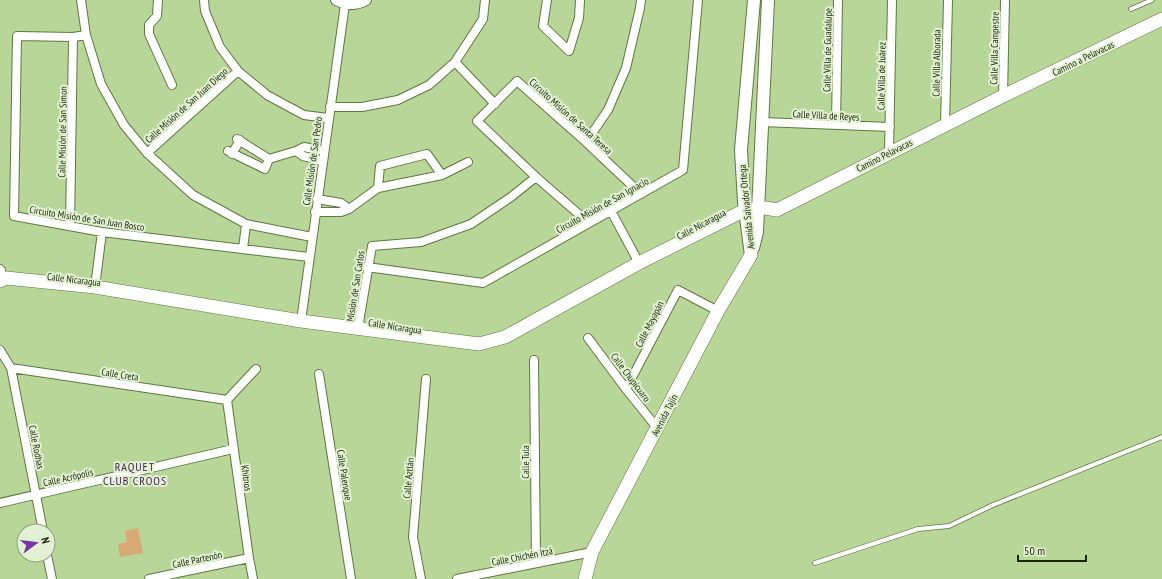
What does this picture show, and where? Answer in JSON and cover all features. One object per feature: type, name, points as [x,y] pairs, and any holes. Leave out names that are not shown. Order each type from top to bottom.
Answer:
[{"type":"main road","name":"Avenida Salvador Ortega","points":[[751,255],[744,206],[741,150],[754,0]]},
{"type":"main road","name":"Avenida Salvador Ortega","points":[[751,255],[757,232],[760,206],[762,122],[768,0]]},
{"type":"main road","name":"Camino a Pelavacas","points":[[1003,96],[1162,19]]},
{"type":"main road","name":"Camino Pelavacas","points":[[760,206],[777,210],[1003,96]]},
{"type":"main road","name":"Calle Nicaragua","points":[[1,274],[95,284],[301,317],[359,324],[479,344],[505,337],[638,261],[744,206],[760,206]]},
{"type":"main road","name":"Avenida Tajín","points":[[585,579],[592,552],[718,311],[751,255]]},
{"type":"street","points":[[80,0],[86,35],[101,84],[124,125],[147,153],[193,195],[246,224],[312,237]]},
{"type":"street","points":[[158,0],[157,16],[149,25],[149,34],[172,85]]},
{"type":"street","points":[[204,0],[206,11],[220,47],[238,71],[267,95],[286,105],[304,114],[328,118]]},
{"type":"street","points":[[340,2],[358,4],[366,0]]},
{"type":"street","points":[[330,107],[362,107],[398,100],[429,85],[455,62],[483,19],[485,0]]},
{"type":"street","points":[[547,0],[543,26],[569,51],[578,18],[580,0]]},
{"type":"street","points":[[586,142],[608,110],[626,68],[640,8],[640,0]]},
{"type":"street","name":"Circuito Misión de San Ignacio","points":[[367,267],[483,283],[683,170],[698,0]]},
{"type":"street","name":"Calle Villa de Guadalupe","points":[[836,125],[838,0]]},
{"type":"street","name":"Calle Villa de Juárez","points":[[889,153],[892,0]]},
{"type":"street","name":"Calle Villa Alborada","points":[[945,126],[948,0]]},
{"type":"street","name":"Calle Villa Campestre","points":[[1003,96],[1005,0]]},
{"type":"street","name":"Calle Misión de San Pedro","points":[[301,317],[330,107],[340,2]]},
{"type":"street","name":"Circuito Misión de San Juan Bosco","points":[[86,35],[73,37],[17,36],[14,216],[102,232],[309,257]]},
{"type":"street","name":"Calle Misión de San Simon","points":[[70,226],[73,37]]},
{"type":"street","points":[[455,62],[495,104]]},
{"type":"street","name":"Calle Misión de San Juan Diego","points":[[147,153],[238,71]]},
{"type":"street","name":"Circuito Misión de Santa Teresa","points":[[589,223],[477,121],[517,81],[586,142],[641,194]]},
{"type":"street","name":"Calle Villa de Reyes","points":[[762,122],[890,127]]},
{"type":"street","points":[[269,159],[265,169],[230,152],[238,139],[269,159],[296,152],[304,147],[324,151]]},
{"type":"street","points":[[296,152],[303,156],[322,161]]},
{"type":"street","points":[[378,188],[380,166],[427,154],[442,175]]},
{"type":"street","points":[[315,212],[341,212],[349,209],[378,188],[442,175],[468,162]]},
{"type":"street","name":"Misión de San Carlos","points":[[359,324],[367,267],[372,246],[421,242],[471,224],[511,197],[536,176]]},
{"type":"street","points":[[317,199],[341,203],[349,209]]},
{"type":"street","points":[[612,211],[638,261]]},
{"type":"street","points":[[243,249],[246,224]]},
{"type":"street","points":[[95,284],[102,232]]},
{"type":"street","name":"Calle Mayapán","points":[[626,389],[678,290],[718,311]]},
{"type":"street","name":"Calle Chupícuaro","points":[[588,338],[626,389],[658,428]]},
{"type":"street","points":[[0,350],[11,368]]},
{"type":"street","name":"Calle Tula","points":[[534,360],[536,563]]},
{"type":"street","name":"Calle Creta","points":[[11,368],[226,400]]},
{"type":"street","name":"Calle Rodhas","points":[[11,368],[41,523]]},
{"type":"street","points":[[226,400],[256,369]]},
{"type":"street","name":"Calle Palenque","points":[[319,374],[351,579]]},
{"type":"street","name":"Calle Aztlán","points":[[420,579],[413,537],[426,379]]},
{"type":"street","name":"Khitnos","points":[[226,400],[253,579]]},
{"type":"street","name":"Calle Acrópolis","points":[[0,503],[233,449]]},
{"type":"street","name":"Calle Chichén Itzá","points":[[457,579],[478,577],[536,563],[592,552]]},
{"type":"street","name":"Calle Partenón","points":[[149,579],[249,558]]},
{"type":"street","points":[[49,563],[52,579]]},
{"type":"lane","points":[[1131,9],[1152,0]]},
{"type":"lane","points":[[816,563],[918,530],[949,526],[993,505],[1162,437]]},
{"type":"shaded area","points":[[138,528],[143,553],[120,557],[118,544],[127,542],[125,531]]},
{"type":"district","name":"RAQUET CLUB CROOS","points":[[135,474]]}]
